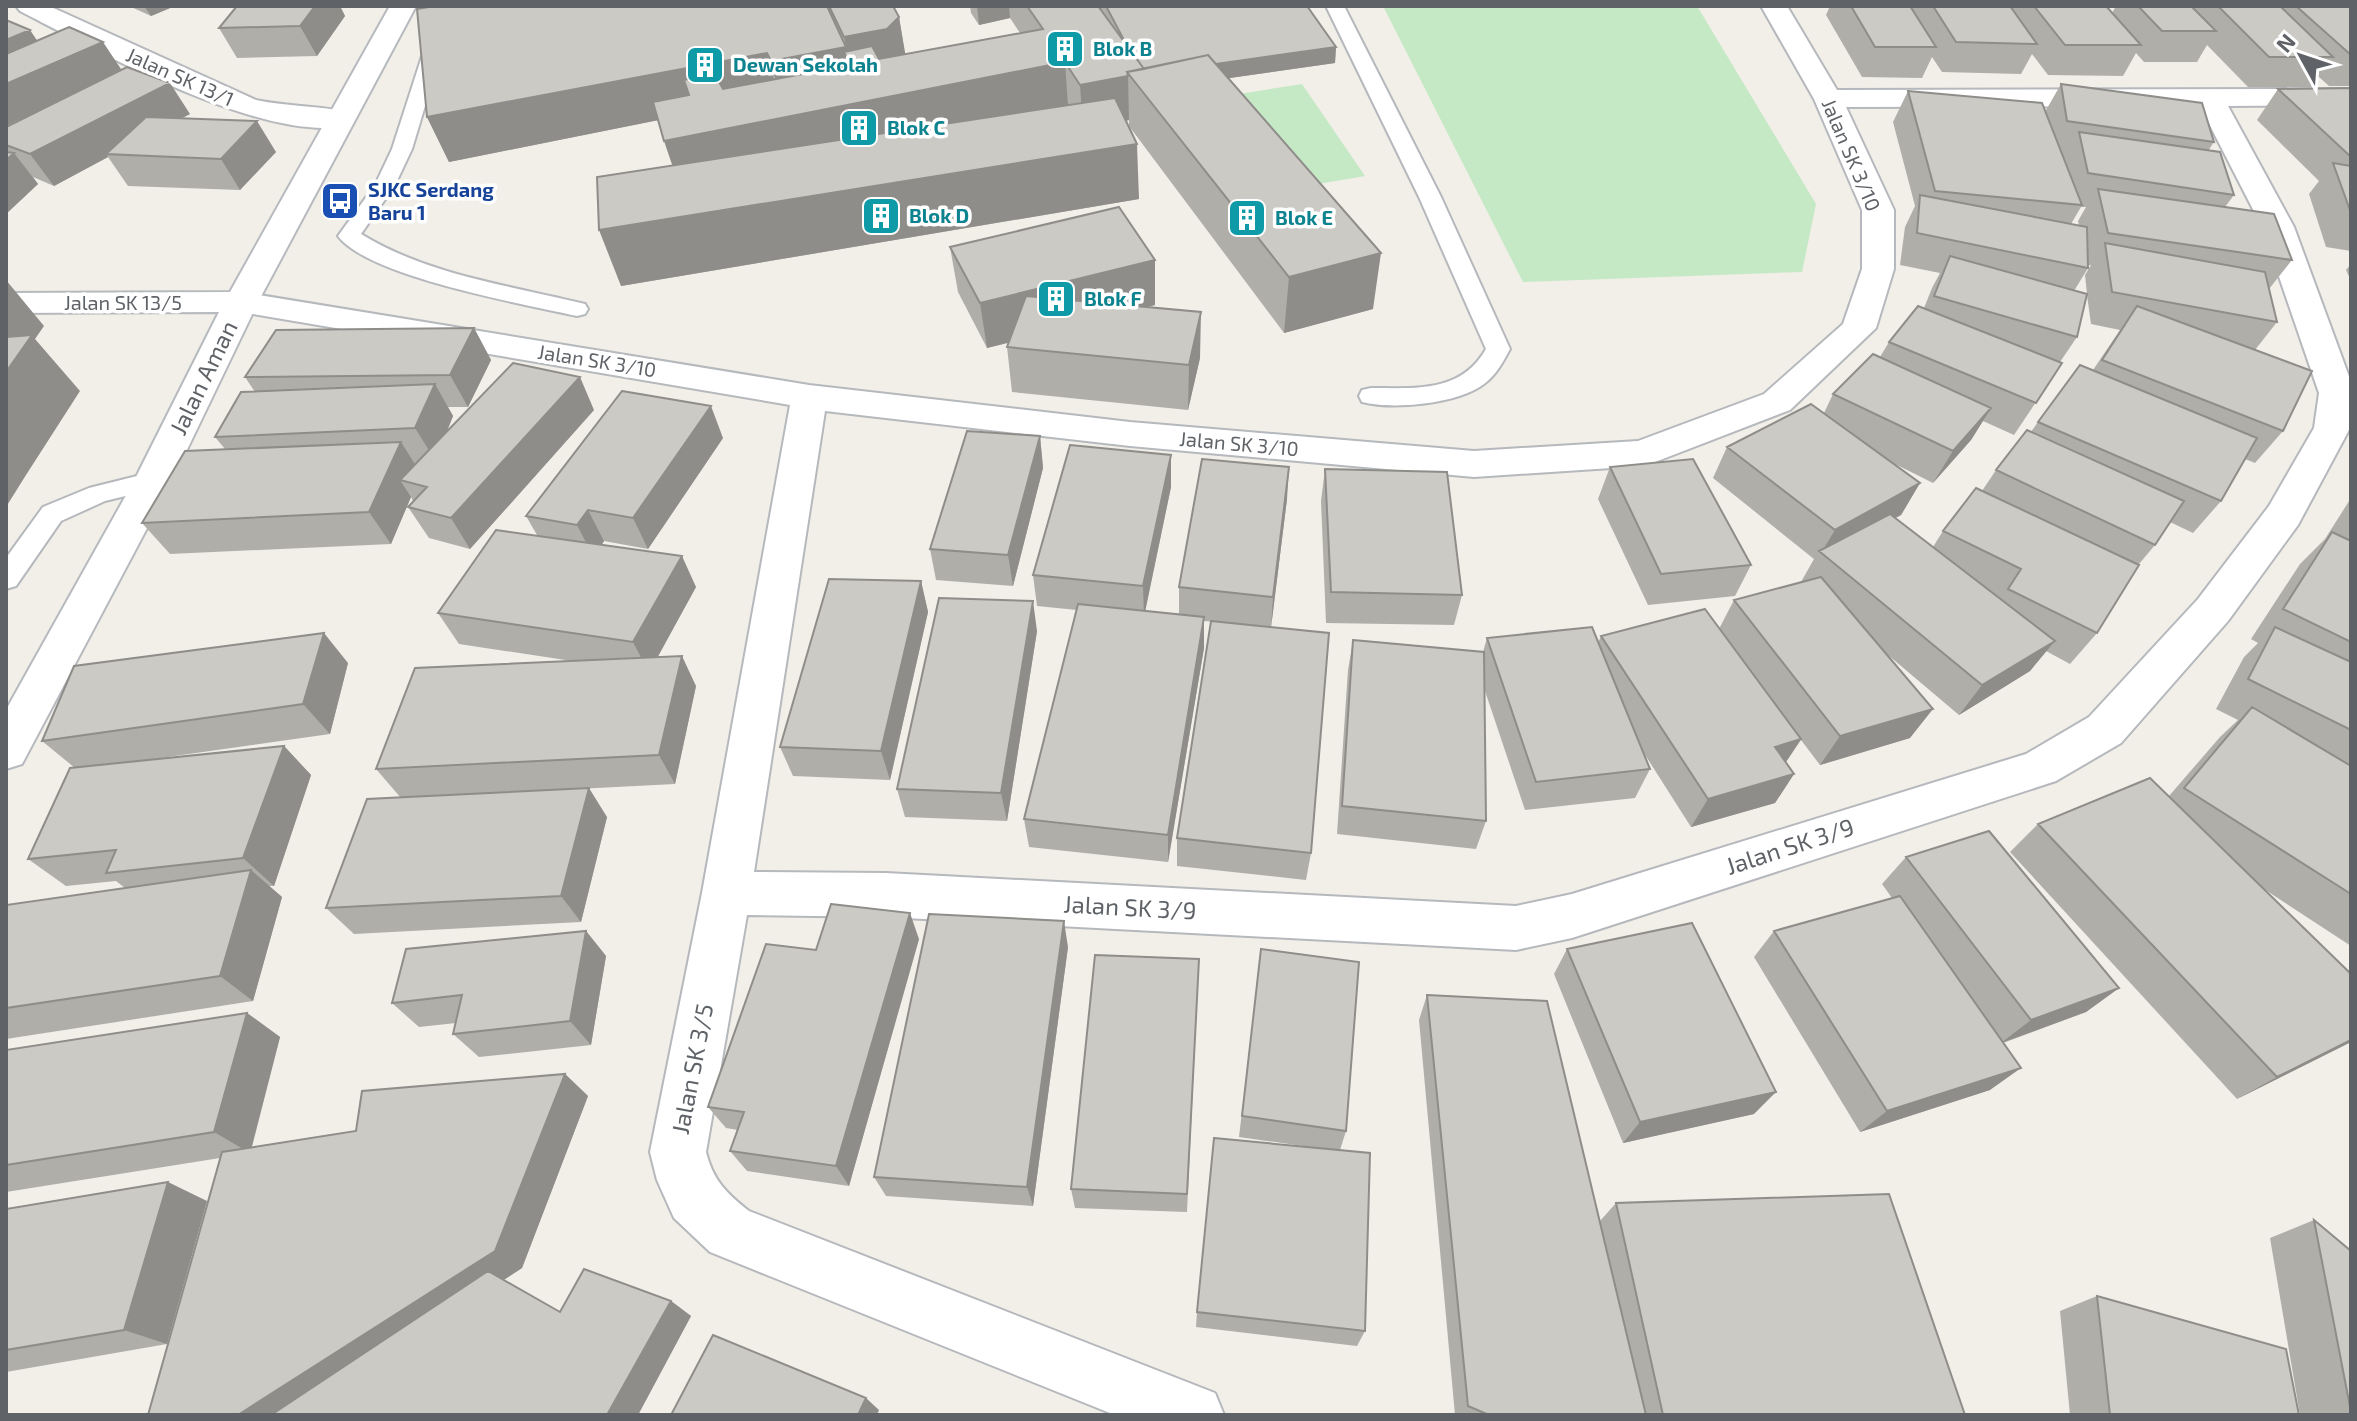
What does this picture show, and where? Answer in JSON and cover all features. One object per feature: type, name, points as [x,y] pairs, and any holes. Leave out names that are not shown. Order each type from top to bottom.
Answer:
[{"type":"street","name":"Jalan SK 13/1","points":[[29,6],[247,107],[288,116],[340,119]]},
{"type":"street","name":"Jalan Aman","points":[[6,751],[153,481],[241,302],[403,6]]},
{"type":"street","name":"Jalan SK 3/10","points":[[241,302],[809,397],[1130,434],[1474,464],[1642,453],[1777,402],[1859,328],[1878,269],[1878,210],[1828,99],[1774,6]]},
{"type":"street","name":"Jalan SK 3/9","points":[[726,893],[886,895],[1516,928],[1572,916],[2040,768],[2105,730],[2213,610],[2284,515],[2332,428],[2337,393],[2278,227],[2209,97]]},
{"type":"street","points":[[1828,99],[2351,97]]},
{"type":"street","name":"Jalan SK 13/5","points":[[6,303],[241,302]]},
{"type":"street","name":"Jalan SK 3/5","points":[[809,397],[726,893],[678,1152],[687,1190],[706,1213],[730,1232],[1193,1415]]},
{"type":"lane","points":[[455,6],[467,13],[464,27],[449,44],[432,53],[402,149],[385,185],[349,236],[370,251],[414,269],[577,309]]},
{"type":"lane","points":[[1335,6],[1430,197],[1498,349],[1489,370],[1466,387],[1427,394],[1371,396]]},
{"type":"lane","points":[[6,579],[52,514],[98,494],[153,481]]},
{"type":"green space","points":[[1383,6],[1697,6],[1816,204],[1802,272],[1523,282]]},
{"type":"green space","points":[[1302,84],[1365,176],[1277,191],[1220,97]]},
{"type":"building","points":[[237,6],[315,6],[300,26],[219,28]]},
{"type":"building","points":[[435,6],[827,6],[846,47],[771,61],[767,53],[427,117],[417,9]]},
{"type":"building","points":[[829,6],[893,6],[899,17],[887,29],[844,37]]},
{"type":"building","points":[[1027,6],[1098,6],[1144,69],[1127,72],[1128,76],[1080,85],[1065,62],[664,141],[653,102],[689,95],[684,80],[714,73],[723,89],[850,65],[844,52],[872,46],[879,59],[1043,29]]},
{"type":"building","points":[[1106,6],[1307,6],[1336,47],[1216,64],[1208,55],[1144,69],[1126,44]]},
{"type":"building","points":[[1851,6],[1910,6],[1936,47],[1875,47]]},
{"type":"building","points":[[1933,6],[2010,6],[2037,44],[1956,42]]},
{"type":"building","points":[[2034,6],[2106,6],[2141,45],[2065,45]]},
{"type":"building","points":[[2138,6],[2191,6],[2216,31],[2162,31]]},
{"type":"building","points":[[2218,6],[2280,6],[2333,57],[2269,57]]},
{"type":"building","points":[[2296,6],[2351,6],[2351,55]]},
{"type":"building","points":[[6,20],[30,30],[6,40]]},
{"type":"building","points":[[69,27],[103,42],[6,84],[6,54]]},
{"type":"building","points":[[1208,55],[1381,253],[1289,277],[1127,72]]},
{"type":"building","points":[[127,67],[170,83],[30,154],[6,145],[6,127]]},
{"type":"building","points":[[2061,84],[2202,103],[2214,142],[2067,121]]},
{"type":"building","points":[[2351,88],[2351,157],[2278,89]]},
{"type":"building","points":[[1908,91],[2042,103],[2082,205],[1935,191]]},
{"type":"building","points":[[1115,98],[1137,144],[599,230],[597,177]]},
{"type":"building","points":[[146,117],[257,121],[221,159],[106,154]]},
{"type":"building","points":[[2079,132],[2220,152],[2234,195],[2088,173]]},
{"type":"building","points":[[2333,163],[2351,166],[2351,213]]},
{"type":"building","points":[[2098,189],[2274,214],[2292,260],[2108,233]]},
{"type":"building","points":[[1920,195],[2087,227],[2088,268],[1917,233]]},
{"type":"building","points":[[1119,207],[1155,260],[980,303],[950,247]]},
{"type":"building","points":[[2105,243],[2265,272],[2277,322],[2112,292]]},
{"type":"building","points":[[1950,256],[2087,294],[2077,337],[1934,296]]},
{"type":"building","points":[[1026,296],[1201,312],[1189,365],[1007,347]]},
{"type":"building","points":[[1918,306],[2062,363],[2036,403],[1889,342]]},
{"type":"building","points":[[2137,306],[2312,371],[2283,431],[2102,360]]},
{"type":"building","points":[[474,328],[450,375],[245,377],[276,330]]},
{"type":"building","points":[[32,335],[6,372],[6,337]]},
{"type":"building","points":[[1873,354],[1991,408],[1953,451],[1833,394]]},
{"type":"building","points":[[513,363],[580,377],[451,518],[408,507],[427,487],[400,480]]},
{"type":"building","points":[[2080,365],[2257,438],[2221,501],[2038,422]]},
{"type":"building","points":[[435,384],[415,428],[215,437],[241,392]]},
{"type":"building","points":[[622,391],[711,406],[633,518],[588,510],[577,525],[526,516]]},
{"type":"building","points":[[1811,404],[1920,483],[1835,530],[1727,447]]},
{"type":"building","points":[[2027,430],[2184,501],[2155,545],[1996,470]]},
{"type":"building","points":[[967,431],[1040,436],[1008,555],[930,549]]},
{"type":"building","points":[[401,442],[369,512],[142,523],[185,451]]},
{"type":"building","points":[[1070,445],[1171,455],[1143,586],[1033,575]]},
{"type":"building","points":[[1202,459],[1289,467],[1273,597],[1179,587]]},
{"type":"building","points":[[1693,459],[1751,565],[1661,574],[1610,467]]},
{"type":"building","points":[[1325,469],[1447,472],[1462,595],[1331,592]]},
{"type":"building","points":[[1976,488],[2139,565],[2097,633],[2008,589],[2021,569],[1943,531]]},
{"type":"building","points":[[1890,514],[2055,641],[1982,685],[1819,551]]},
{"type":"building","points":[[496,530],[682,556],[633,642],[438,613]]},
{"type":"building","points":[[2332,532],[2351,541],[2351,642],[2283,609]]},
{"type":"building","points":[[1821,577],[1933,709],[1840,736],[1734,600]]},
{"type":"building","points":[[829,579],[921,581],[881,751],[780,747]]},
{"type":"building","points":[[939,598],[1033,601],[1001,793],[897,789]]},
{"type":"building","points":[[1078,604],[1204,617],[1168,835],[1024,819]]},
{"type":"building","points":[[1705,609],[1801,739],[1775,747],[1794,774],[1708,799],[1601,636]]},
{"type":"building","points":[[1211,621],[1329,633],[1311,853],[1177,838]]},
{"type":"building","points":[[1592,627],[1650,769],[1536,782],[1487,638]]},
{"type":"building","points":[[2275,627],[2351,662],[2351,730],[2248,679]]},
{"type":"building","points":[[324,633],[303,704],[42,741],[74,666]]},
{"type":"building","points":[[1353,640],[1484,652],[1486,821],[1342,806]]},
{"type":"building","points":[[682,656],[659,755],[376,769],[415,668]]},
{"type":"building","points":[[2252,707],[2351,766],[2351,894],[2184,788]]},
{"type":"building","points":[[284,746],[243,858],[106,873],[116,850],[28,859],[70,768]]},
{"type":"building","points":[[2150,778],[2351,974],[2351,1040],[2277,1077],[2038,824]]},
{"type":"building","points":[[589,788],[561,896],[326,908],[367,799]]},
{"type":"building","points":[[1989,831],[2119,988],[2031,1020],[1906,857]]},
{"type":"building","points":[[251,870],[220,976],[6,1008],[6,905]]},
{"type":"building","points":[[1900,896],[2021,1068],[1887,1111],[1774,931]]},
{"type":"building","points":[[831,904],[910,913],[836,1166],[730,1151],[744,1112],[708,1107],[766,944],[816,950]]},
{"type":"building","points":[[929,914],[1064,921],[1027,1187],[874,1177]]},
{"type":"building","points":[[1692,923],[1776,1092],[1640,1122],[1567,949]]},
{"type":"building","points":[[586,931],[570,1021],[453,1034],[462,995],[392,1003],[406,949]]},
{"type":"building","points":[[1261,949],[1359,962],[1346,1131],[1242,1116]]},
{"type":"building","points":[[1095,955],[1199,959],[1187,1194],[1071,1189]]},
{"type":"building","points":[[1427,995],[1547,1001],[1646,1415],[1489,1415],[1468,1406]]},
{"type":"building","points":[[247,1013],[214,1132],[6,1165],[6,1050]]},
{"type":"building","points":[[565,1074],[495,1251],[238,1415],[148,1415],[222,1152],[356,1131],[362,1091]]},
{"type":"building","points":[[1214,1138],[1370,1153],[1365,1331],[1197,1312]]},
{"type":"building","points":[[168,1182],[124,1330],[6,1350],[6,1209]]},
{"type":"building","points":[[1889,1194],[1965,1415],[1663,1415],[1616,1203]]},
{"type":"building","points":[[2314,1220],[2351,1251],[2351,1412]]},
{"type":"building","points":[[584,1269],[671,1301],[607,1415],[271,1415],[488,1271],[560,1312]]},
{"type":"building","points":[[2097,1296],[2286,1349],[2299,1415],[2110,1415]]},
{"type":"building","points":[[713,1335],[866,1398],[858,1415],[671,1415]]},
{"type":"place","name":"Blok B","points":[[1065,49]]},
{"type":"place","name":"Dewan Sekolah","points":[[705,65]]},
{"type":"place","name":"Blok C","points":[[859,128]]},
{"type":"place","name":"SJKC Serdang Baru 1","points":[[340,201]]},
{"type":"place","name":"Blok D","points":[[881,216]]},
{"type":"place","name":"Blok E","points":[[1247,218]]},
{"type":"place","name":"Blok F","points":[[1056,299]]}]
